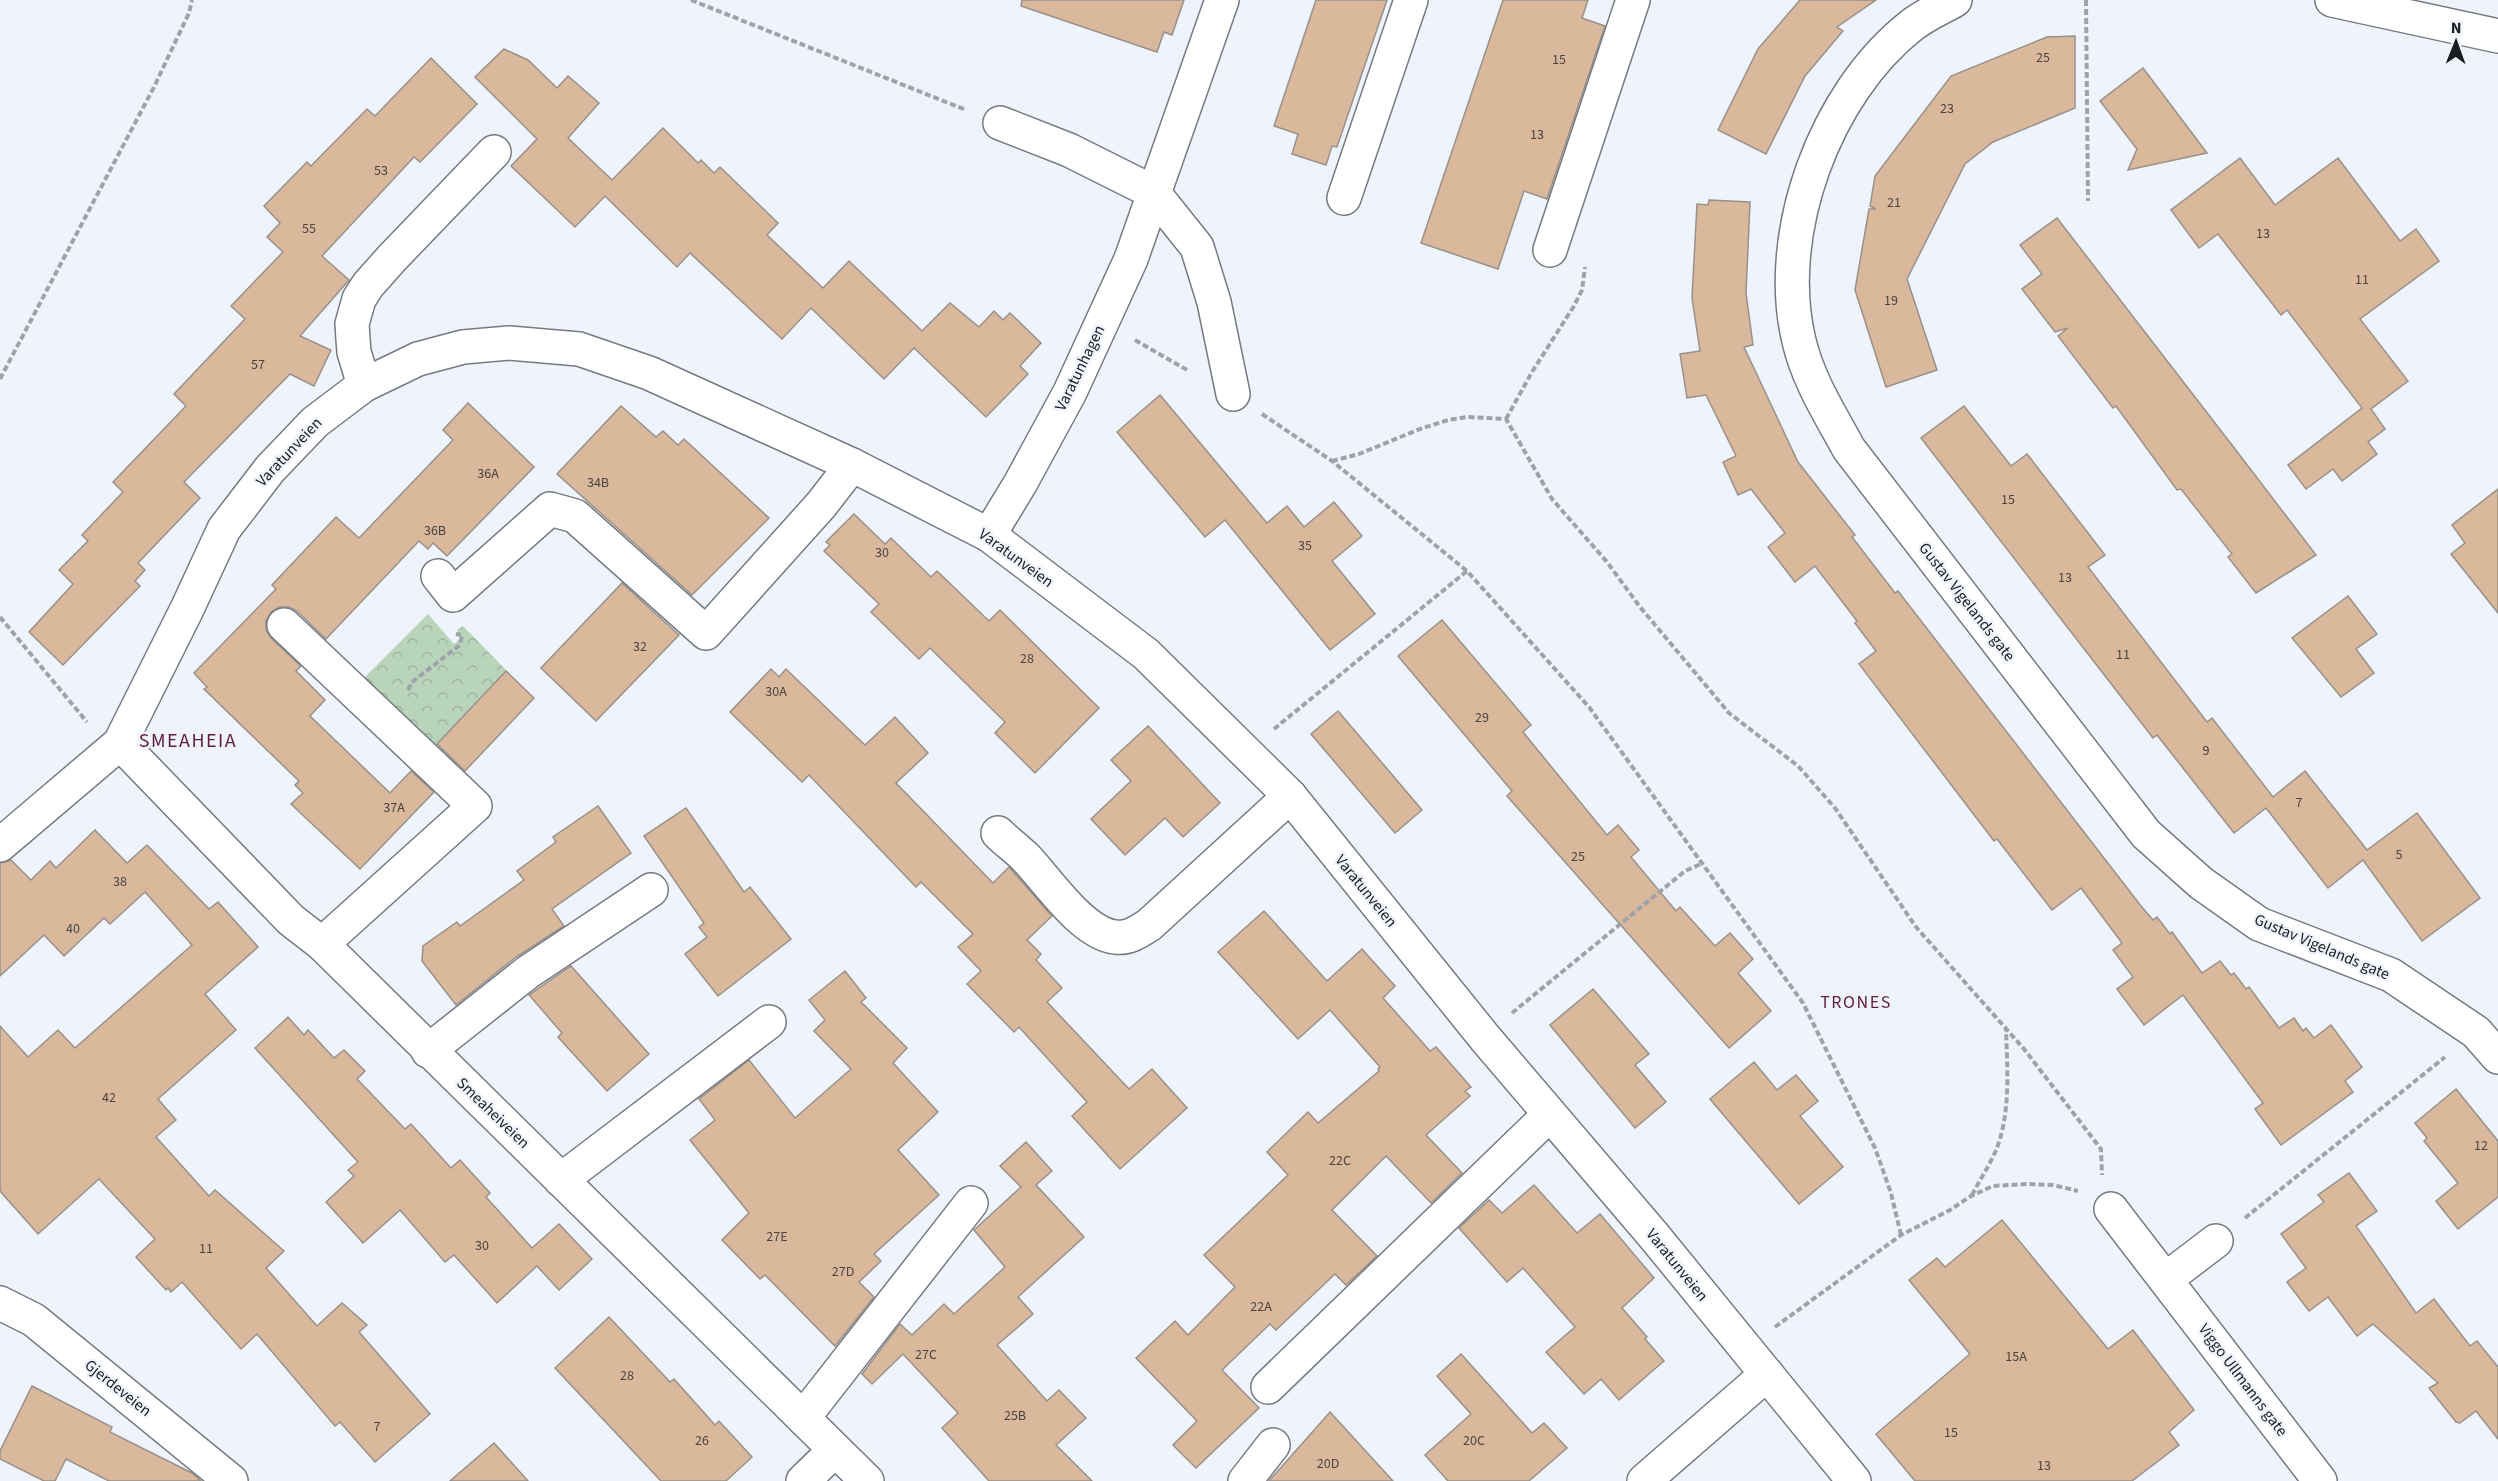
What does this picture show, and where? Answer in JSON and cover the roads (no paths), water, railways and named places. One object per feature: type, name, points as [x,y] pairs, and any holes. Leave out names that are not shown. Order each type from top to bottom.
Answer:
[{"type":"street","name":"Varatunhagen","points":[[989,535],[1020,484],[1070,392],[1104,321],[1131,259],[1222,0]]},
{"type":"street","points":[[1344,198],[1411,0]]},
{"type":"street","points":[[1551,250],[1632,0]]},
{"type":"street","name":"Gustav Vigelands gate","points":[[1955,0],[1912,25],[1874,62],[1842,107],[1810,172],[1794,237],[1792,285],[1799,341],[1816,390],[1849,449],[2146,834],[2201,883],[2259,924],[2391,975],[2476,1032],[2498,1057]]},
{"type":"street","points":[[2336,0],[2498,36]]},
{"type":"street","points":[[1000,123],[1069,150],[1153,192],[1197,247],[1214,303],[1233,394]]},
{"type":"street","points":[[364,385],[354,352],[352,324],[359,299],[392,258],[494,152]]},
{"type":"street","name":"Varatunveien","points":[[116,748],[188,609],[224,529],[270,469],[315,422],[364,385],[418,359],[463,347],[509,343],[579,349],[649,373],[852,465],[989,535],[1146,654],[1290,796],[1485,1038],[1654,1236],[1854,1481]]},
{"type":"street","points":[[445,585],[550,509],[575,516],[706,633],[821,505],[852,465]]},
{"type":"street","points":[[284,625],[475,806],[322,944]]},
{"type":"street","points":[[0,845],[116,748]]},
{"type":"street","name":"Smeaheiveien","points":[[116,748],[291,920],[322,944],[867,1481]]},
{"type":"street","points":[[998,833],[1025,858],[1076,914],[1098,931],[1113,937],[1124,937],[1135,934],[1149,925],[1290,796]]},
{"type":"street","points":[[429,1051],[528,972],[651,890]]},
{"type":"street","points":[[561,1180],[769,1022]]},
{"type":"street","points":[[1268,1387],[1549,1114]]},
{"type":"street","points":[[803,1418],[971,1203]]},
{"type":"street","name":"Viggo Ullmanns gate","points":[[2105,1203],[2320,1481]]},
{"type":"street","points":[[2166,1280],[2216,1241]]},
{"type":"street","name":"Gjerdeveien","points":[[0,1302],[34,1320],[231,1481]]},
{"type":"street","points":[[1644,1481],[1767,1374]]},
{"type":"street","points":[[1245,1481],[1273,1445]]},
{"type":"street","points":[[803,1481],[835,1450]]},
{"type":"district","name":"SMEAHEIA","points":[[188,741]]},
{"type":"district","name":"TRONES","points":[[1856,1002]]}]
